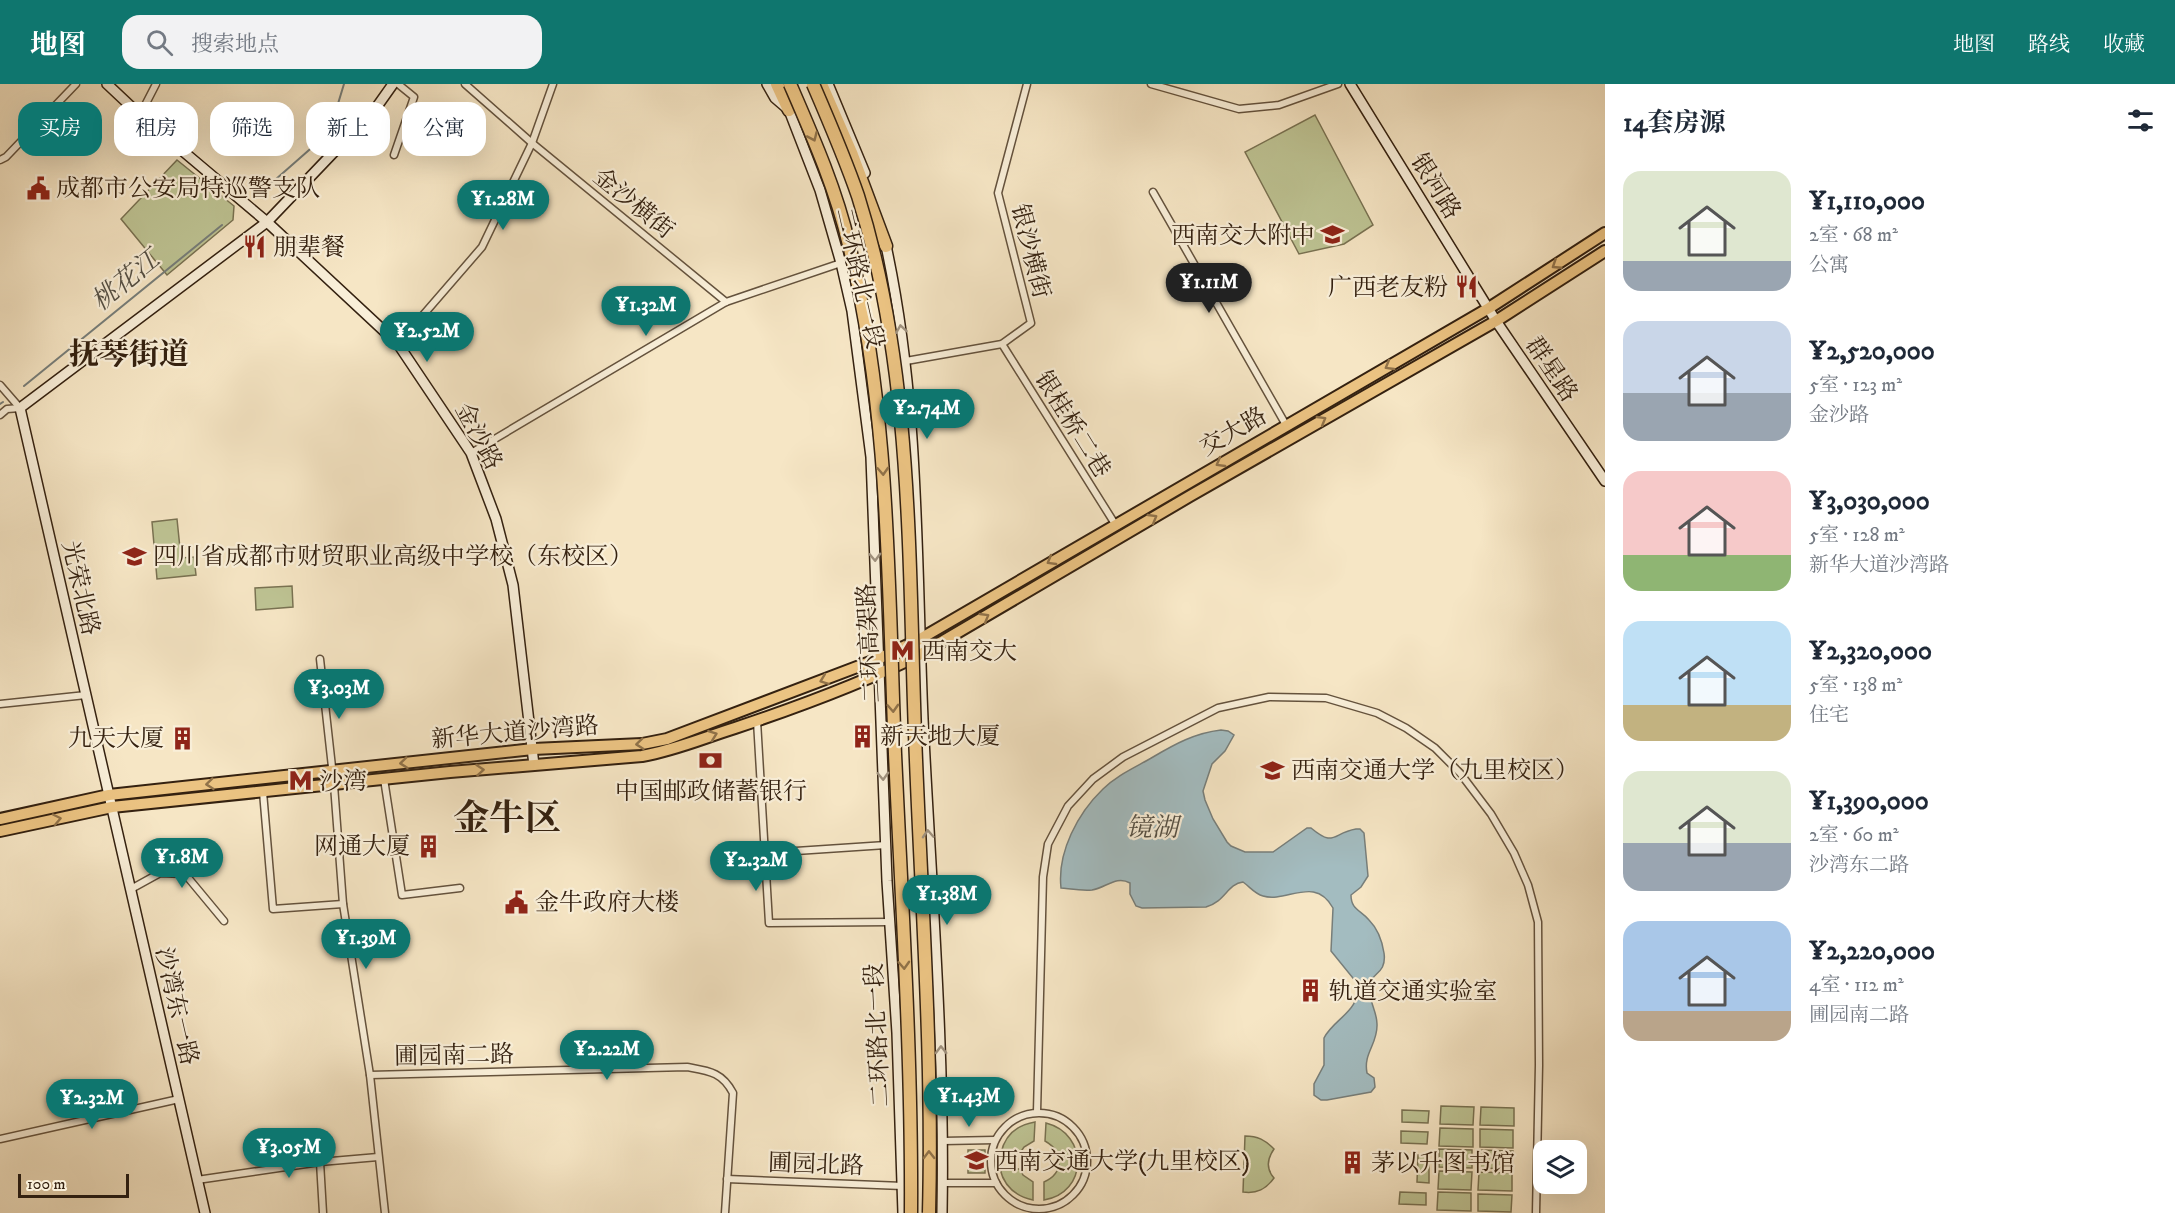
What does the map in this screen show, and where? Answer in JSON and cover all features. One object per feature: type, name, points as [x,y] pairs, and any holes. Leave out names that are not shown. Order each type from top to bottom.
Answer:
[{"type":"highway","points":[[777,84],[789,110]]},
{"type":"highway","name":"二环高架路","points":[[790,84],[823,160],[849,244],[867,328],[882,459],[907,1033],[911,1213]]},
{"type":"highway","name":"二环高架路","points":[[813,84],[858,196],[873,253],[888,326],[906,476],[927,1025],[929,1213]]},
{"type":"highway","points":[[821,84],[852,155],[886,246]]},
{"type":"main road","name":"交大路","points":[[878,659],[920,639],[1489,308],[1605,233]]},
{"type":"main road","name":"交大路","points":[[879,676],[921,654],[1219,479],[1496,321],[1605,251]]},
{"type":"main road","name":"新华大道沙湾路","points":[[0,819],[109,795],[532,749],[642,744],[667,739],[878,659]]},
{"type":"main road","name":"新华大道沙湾路","points":[[0,831],[112,807],[669,752],[879,676]]},
{"type":"street","points":[[0,160],[6,157],[76,84]]},
{"type":"street","name":"金沙路","points":[[106,84],[126,102]]},
{"type":"street","points":[[147,102],[156,84]]},
{"type":"street","points":[[0,415],[7,410],[20,408],[267,222],[376,108],[393,84]]},
{"type":"street","points":[[394,155],[414,97],[398,84]]},
{"type":"street","name":"金沙横街","points":[[465,84],[532,143],[726,303]]},
{"type":"street","points":[[398,344],[482,247],[532,143],[553,84]]},
{"type":"street","name":"二环路北一段","points":[[767,84],[775,98],[789,110],[820,190],[841,263],[852,311],[871,457],[903,1213]]},
{"type":"street","name":"二环路北一段","points":[[828,84],[859,156],[878,210],[906,362],[916,480],[920,639],[940,1032],[942,1213]]},
{"type":"street","name":"银沙横街","points":[[1002,344],[1030,323],[998,193],[1027,84]]},
{"type":"street","points":[[1151,84],[1239,109],[1279,105],[1338,84]]},
{"type":"street","name":"银河路","points":[[1350,84],[1489,308]]},
{"type":"street","name":"金沙路","points":[[189,156],[267,222],[398,344],[471,453],[496,519],[513,585],[534,765]]},
{"type":"street","points":[[1153,192],[1286,425]]},
{"type":"street","points":[[471,453],[726,303],[841,263]]},
{"type":"street","name":"群星路","points":[[1489,308],[1605,481]]},
{"type":"street","points":[[906,362],[1002,344]]},
{"type":"street","name":"银桂桥二巷","points":[[1002,344],[1115,524]]},
{"type":"street","name":"光荣北路","points":[[0,385],[20,408],[112,807]]},
{"type":"street","points":[[320,659],[334,785],[343,904],[370,1075],[385,1213]]},
{"type":"street","points":[[0,704],[86,695]]},
{"type":"street","points":[[1037,1112],[1043,877],[1048,844],[1068,806],[1093,779],[1123,757],[1218,708],[1269,697],[1326,698],[1377,713],[1406,728],[1435,748],[1460,773],[1491,814],[1514,853],[1528,885],[1538,922],[1539,1065],[1536,1213]]},
{"type":"street","points":[[757,721],[769,923],[890,922]]},
{"type":"street","points":[[384,779],[402,895],[460,888]]},
{"type":"street","points":[[263,792],[273,909],[343,904]]},
{"type":"street","name":"沙湾东一路","points":[[112,807],[205,1213]]},
{"type":"street","points":[[766,853],[886,845]]},
{"type":"street","points":[[130,889],[160,873],[185,874],[224,921]]},
{"type":"street","name":"圃园南二路","points":[[370,1075],[687,1067],[709,1071],[726,1080],[733,1093],[725,1213]]},
{"type":"street","points":[[0,1139],[179,1099]]},
{"type":"street","points":[[1037,1112],[1061,1117],[1075,1127],[1084,1142],[1088,1158],[1082,1183],[1070,1199],[1056,1206],[1029,1211],[1012,1202],[1001,1192],[990,1162],[1000,1130],[1013,1119],[1037,1112]]},
{"type":"street","points":[[943,1141],[995,1140]]},
{"type":"street","points":[[197,1180],[320,1162],[378,1157]]},
{"type":"street","points":[[320,1162],[323,1213]]},
{"type":"street","name":"圃园北路","points":[[727,1179],[903,1186]]},
{"type":"street","points":[[942,1183],[996,1183]]},
{"type":"green space","points":[[1315,115],[1373,225],[1344,244],[1299,254],[1245,152]]},
{"type":"green space","points":[[177,160],[234,206],[233,220],[167,275],[121,219]]},
{"type":"green space","points":[[177,519],[181,558],[194,557],[196,575],[157,579],[152,522]]},
{"type":"green space","points":[[292,586],[293,607],[256,610],[255,588]]},
{"type":"green space","points":[[1441,1106],[1474,1107],[1473,1125],[1440,1124]]},
{"type":"green space","points":[[1481,1107],[1514,1108],[1514,1126],[1480,1125]]},
{"type":"green space","points":[[1402,1110],[1429,1111],[1428,1123],[1402,1122]]},
{"type":"green space","points":[[1035,1122],[1034,1141],[1024,1147],[1020,1153],[1001,1153],[1005,1141],[1017,1128]]},
{"type":"green space","points":[[1046,1123],[1060,1129],[1070,1139],[1076,1150],[1078,1163],[1069,1187],[1058,1195],[1044,1200],[1044,1182],[1055,1173],[1059,1162],[1056,1151],[1045,1141]]},
{"type":"green space","points":[[1440,1128],[1473,1129],[1473,1147],[1439,1146]]},
{"type":"green space","points":[[1480,1129],[1513,1130],[1513,1148],[1480,1147]]},
{"type":"green space","points":[[1401,1131],[1428,1132],[1427,1144],[1401,1143]]},
{"type":"green space","points":[[1245,1136],[1261,1139],[1274,1149],[1268,1164],[1274,1178],[1264,1188],[1253,1192],[1243,1192]]},
{"type":"green space","points":[[1439,1149],[1472,1150],[1472,1168],[1439,1167]]},
{"type":"green space","points":[[968,1150],[985,1150],[985,1173],[968,1173]]},
{"type":"green space","points":[[1480,1150],[1513,1151],[1512,1169],[1479,1168]]},
{"type":"green space","points":[[1418,1155],[1429,1156],[1429,1183],[1417,1182]]},
{"type":"green space","points":[[1000,1169],[1020,1169],[1023,1175],[1033,1182],[1033,1200],[1011,1189]]},
{"type":"green space","points":[[1439,1171],[1472,1172],[1471,1190],[1438,1189]]},
{"type":"green space","points":[[1479,1172],[1512,1173],[1512,1191],[1478,1190]]},
{"type":"green space","points":[[1400,1192],[1426,1193],[1426,1205],[1399,1204]]},
{"type":"green space","points":[[1438,1192],[1471,1193],[1471,1211],[1437,1210]]},
{"type":"green space","points":[[1478,1194],[1512,1195],[1511,1212],[1478,1211]]},
{"type":"water","name":"镜湖","points":[[1221,730],[1234,735],[1225,751],[1212,764],[1203,791],[1213,819],[1231,846],[1245,852],[1273,852],[1307,828],[1329,838],[1356,829],[1364,833],[1368,876],[1361,887],[1351,895],[1351,900],[1377,931],[1384,953],[1383,965],[1371,980],[1369,989],[1377,1024],[1366,1066],[1367,1073],[1374,1078],[1375,1087],[1371,1092],[1327,1100],[1321,1100],[1314,1095],[1314,1084],[1324,1065],[1324,1038],[1351,1007],[1357,993],[1357,983],[1331,951],[1333,908],[1326,898],[1318,893],[1309,892],[1263,896],[1243,882],[1233,886],[1218,901],[1206,907],[1142,908],[1136,906],[1130,894],[1130,883],[1125,881],[1116,881],[1092,890],[1061,888],[1062,861],[1071,834],[1085,810],[1108,784],[1177,744],[1194,736]]},
{"type":"waterway","name":"桃花江","points":[[259,194],[325,136],[344,84]]},
{"type":"waterway","name":"桃花江","points":[[24,386],[222,225]]},
{"type":"place","name":"成都市公安局特巡警支队","points":[[38,188]]},
{"type":"place","name":"西南交大附中","points":[[1333,235]]},
{"type":"place","name":"朋辈餐","points":[[255,247]]},
{"type":"place","name":"广西老友粉","points":[[1466,287]]},
{"type":"place","name":"四川省成都市财贸职业高级中学校（东校区）","points":[[135,556]]},
{"type":"place","name":"西南交大","points":[[903,651]]},
{"type":"place","name":"新天地大厦","points":[[862,736]]},
{"type":"place","name":"九天大厦","points":[[182,738]]},
{"type":"place","name":"中国邮政储蓄银行","points":[[711,761]]},
{"type":"place","name":"西南交通大学（九里校区）","points":[[1273,770]]},
{"type":"place","name":"沙湾","points":[[301,781]]},
{"type":"place","name":"网通大厦","points":[[428,846]]},
{"type":"place","name":"金牛政府大楼","points":[[517,902]]},
{"type":"place","name":"轨道交通实验室","points":[[1311,991]]},
{"type":"place","name":"西南交通大学(九里校区)","points":[[976,1161]]},
{"type":"place","name":"茅以升图书馆","points":[[1353,1163]]},
{"type":"district","name":"抚琴街道","points":[[129,354]]},
{"type":"district","name":"金牛区","points":[[507,817]]}]
